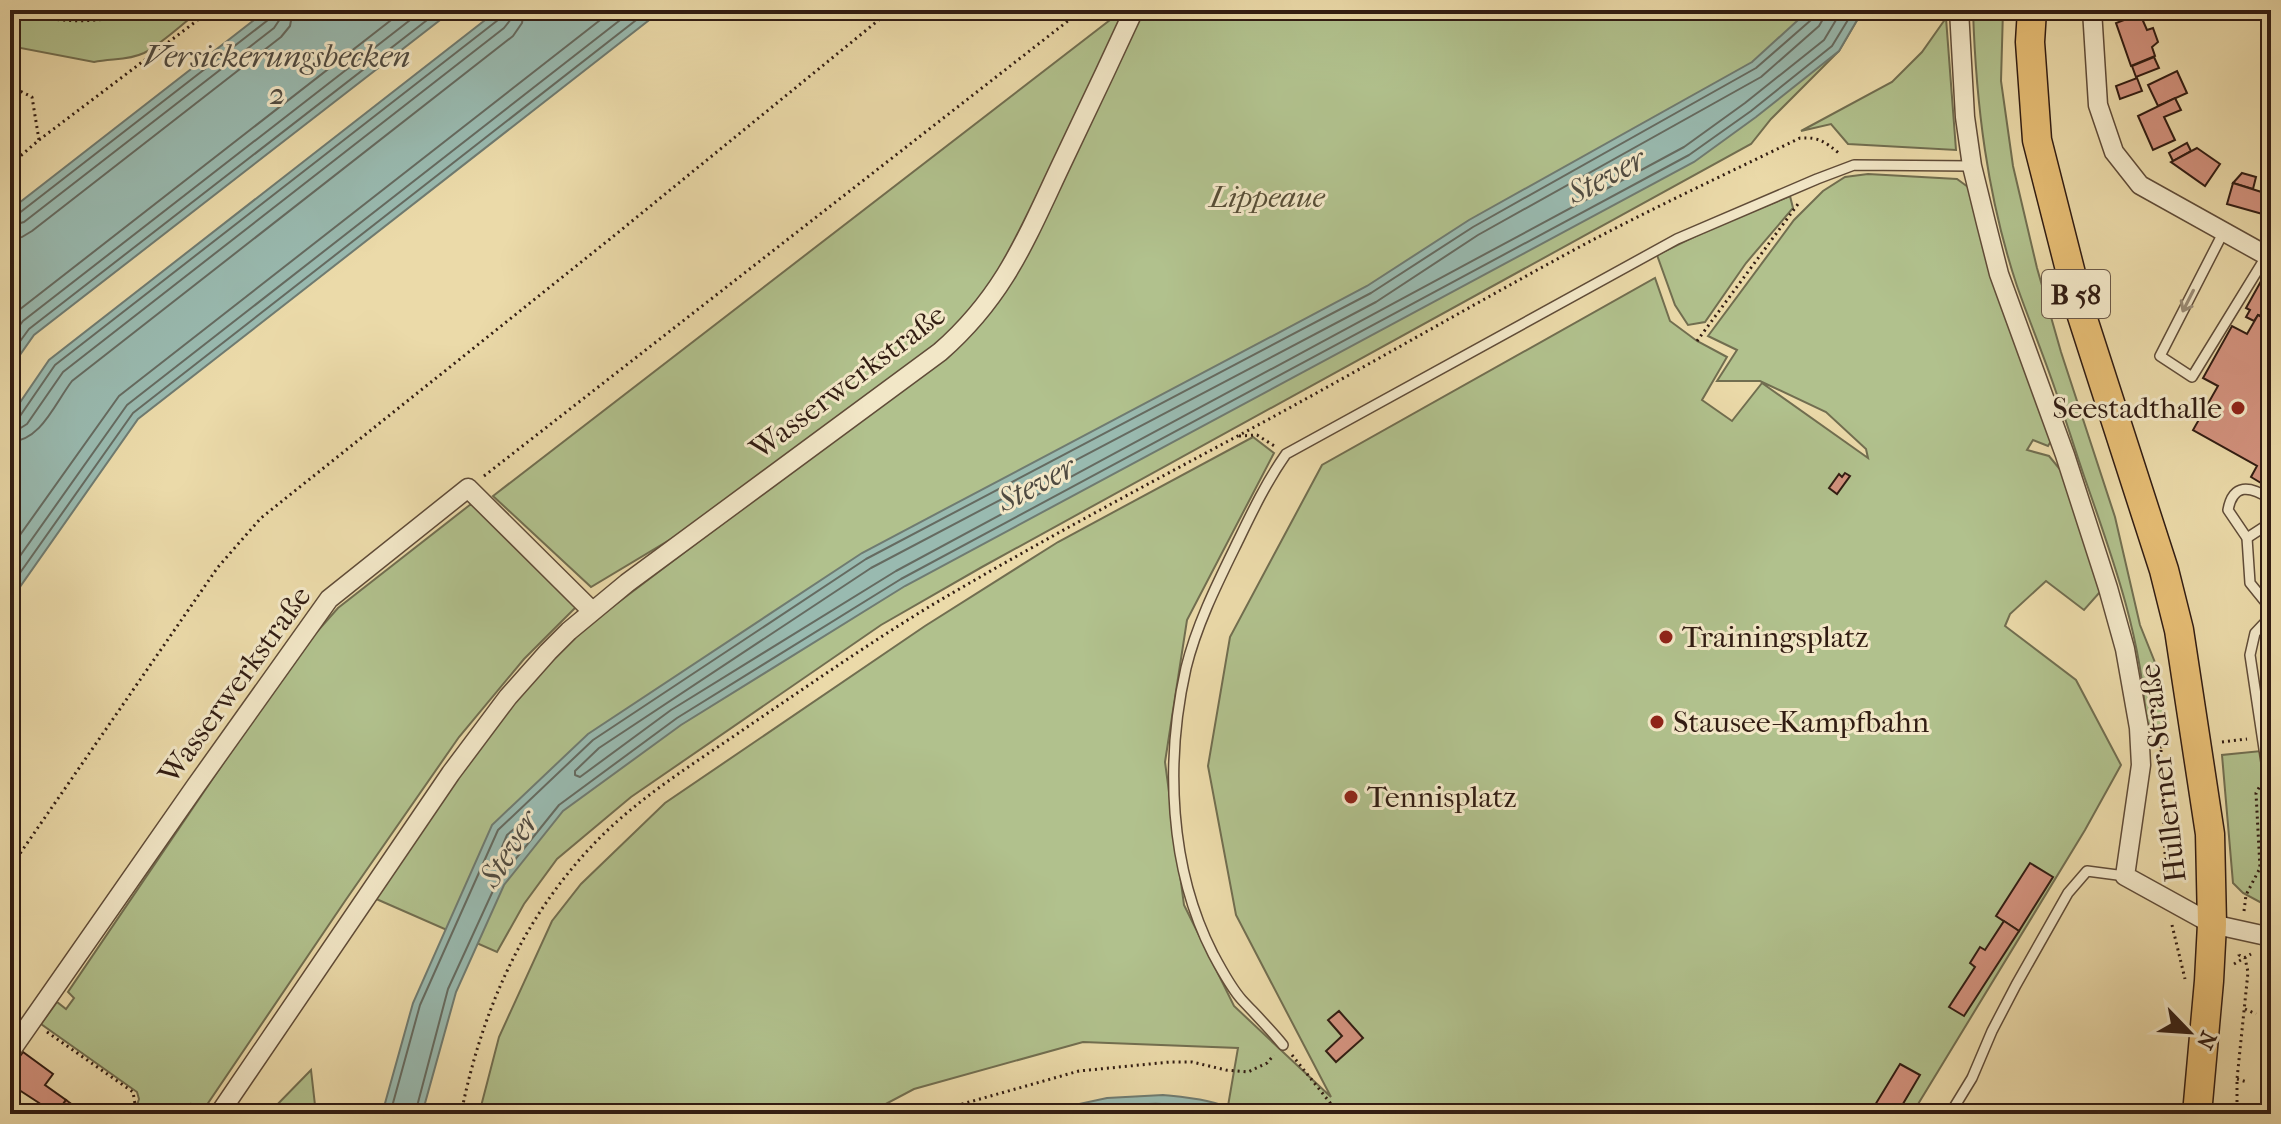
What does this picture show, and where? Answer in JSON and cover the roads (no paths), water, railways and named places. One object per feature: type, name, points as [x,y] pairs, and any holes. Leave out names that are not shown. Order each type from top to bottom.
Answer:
[{"type":"main road","name":"Hullerner Straße","points":[[2032,10],[2030,42],[2037,140],[2081,313],[2164,570],[2179,630],[2210,834],[2212,924],[2197,1114]]},
{"type":"street","name":"Wasserwerkstraße","points":[[219,1114],[386,867],[479,735],[527,674],[592,611],[940,352],[978,316],[1019,255],[1134,10]]},
{"type":"street","points":[[1959,10],[1965,117],[1972,166],[1999,274],[2065,455],[2125,649],[2139,728],[2141,765],[2125,876],[2212,924],[2271,937]]},
{"type":"street","points":[[2092,10],[2098,105],[2114,152],[2140,185],[2269,257]]},
{"type":"street","name":"Wasserwerkstraße","points":[[10,1052],[329,599],[468,488],[592,611]]},
{"type":"lane","points":[[1283,1045],[1240,999],[1213,954],[1194,910],[1179,840],[1174,769],[1178,718],[1187,668],[1202,620],[1268,480],[1286,454],[1677,239],[1817,179],[1854,165],[1972,166]]},
{"type":"lane","points":[[2224,231],[2160,356],[2192,377],[2269,257]]},
{"type":"lane","points":[[2271,508],[2269,498],[2254,489],[2245,489],[2234,493],[2228,510],[2247,538],[2250,583],[2271,609]]},
{"type":"lane","points":[[2247,538],[2267,525],[2271,517]]},
{"type":"lane","points":[[2269,770],[2250,655],[2255,633],[2271,616]]},
{"type":"lane","points":[[1950,1114],[1972,1078],[2016,985],[2068,893],[2087,871],[2125,876]]},
{"type":"water","name":"Versickerungsbecken 2","points":[[267,10],[453,10],[34,335],[10,369],[10,210]]},
{"type":"water","points":[[498,10],[662,10],[138,419],[10,601],[10,417],[49,360]]},
{"type":"water","name":"Stever","points":[[1809,10],[1863,10],[1839,51],[1694,162],[905,586],[681,725],[563,811],[504,885],[456,992],[422,1114],[382,1114],[413,1003],[492,825],[588,734],[862,553],[1367,286],[1469,220],[1752,62]]},
{"type":"water","points":[[1163,1095],[1214,1103],[1243,1114],[1033,1114],[1107,1098]]},
{"type":"place","name":"Seestadthalle","points":[[2238,408]]},
{"type":"place","name":"Trainingsplatz","points":[[1666,637]]},
{"type":"place","name":"Stausee-Kampfbahn","points":[[1657,722]]},
{"type":"place","name":"Tennisplatz","points":[[1351,797]]},
{"type":"park label","name":"Lippeaue","points":[[1267,197]]}]
